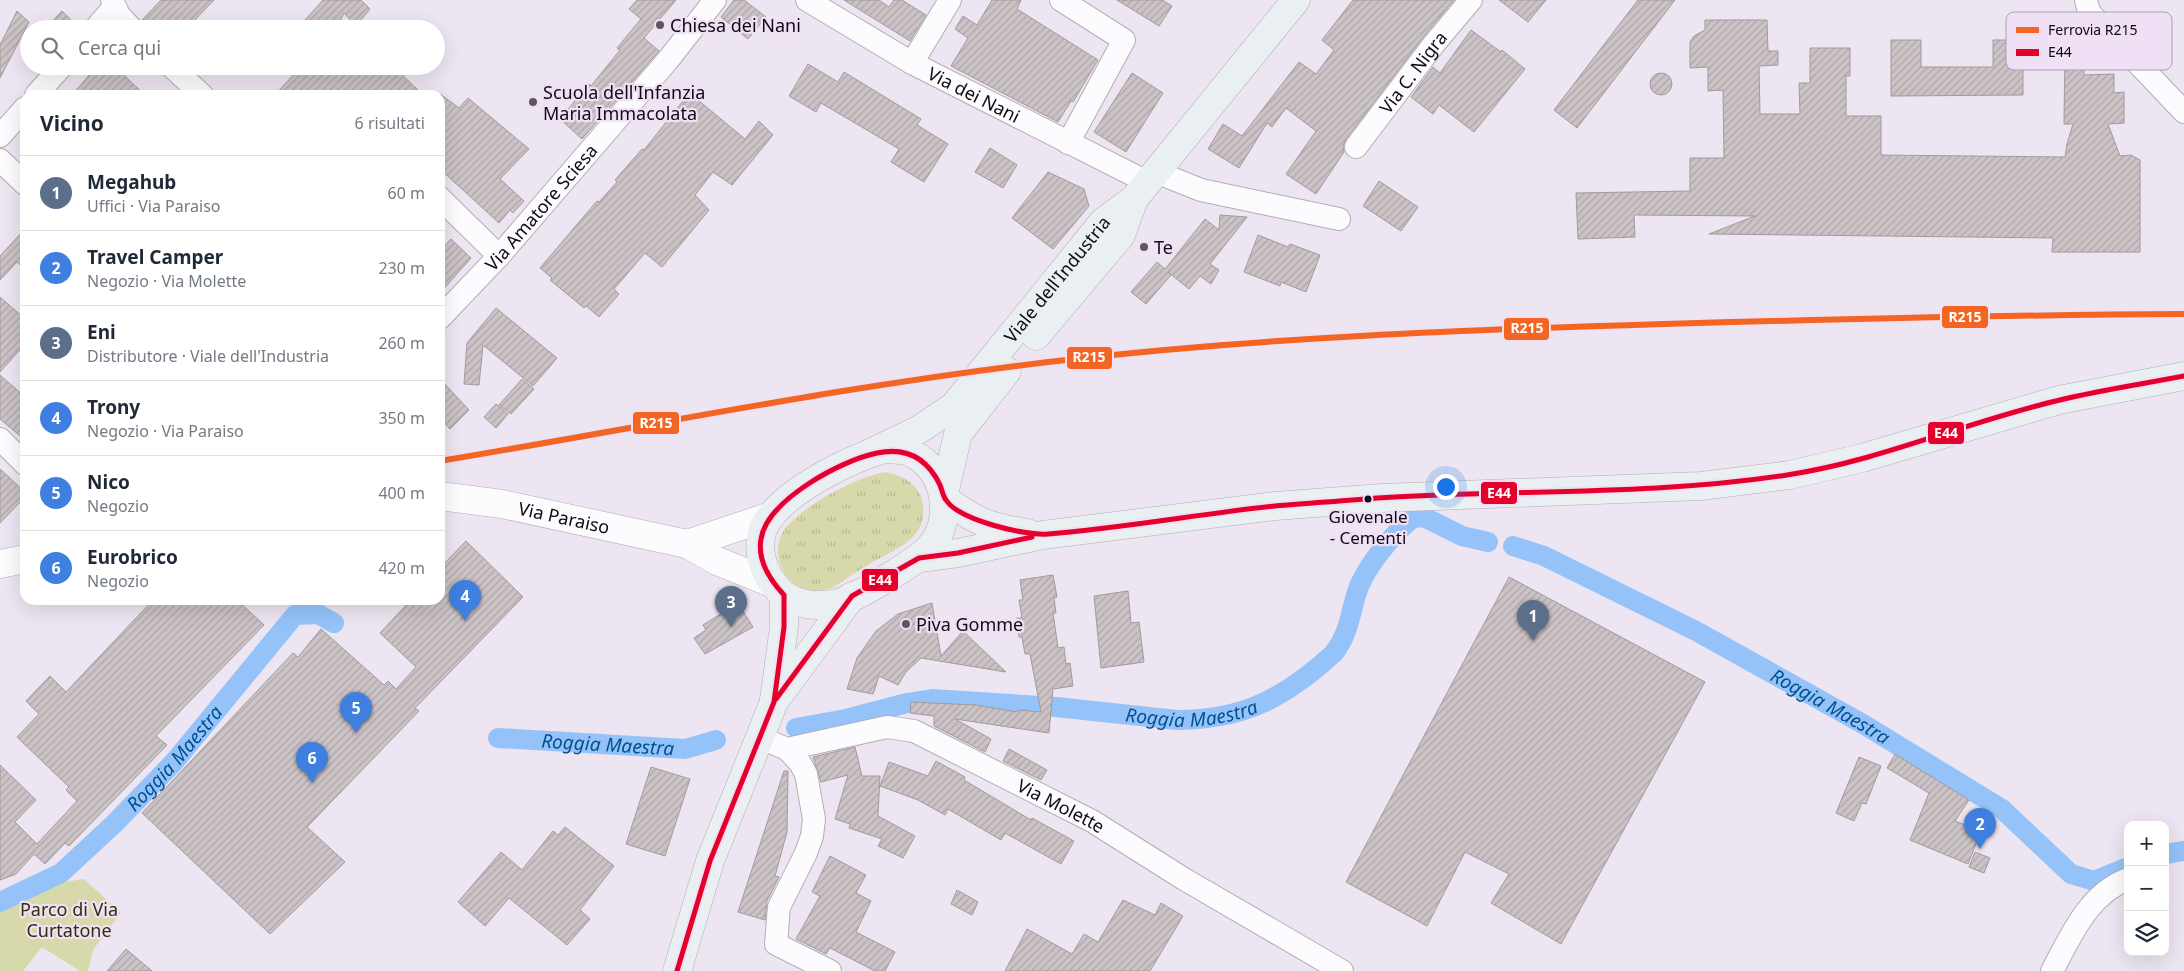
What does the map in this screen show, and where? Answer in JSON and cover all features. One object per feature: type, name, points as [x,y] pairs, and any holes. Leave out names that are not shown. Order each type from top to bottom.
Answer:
[{"type":"main road","name":"Viale dell'Industria","points":[[868,454],[920,429],[954,406],[1102,222],[1146,184],[1296,0]]},
{"type":"main road","name":"Viale dell'Industria","points":[[944,497],[958,434],[1009,368],[1121,235],[1146,184]]},
{"type":"main road","points":[[919,558],[958,553],[1043,535],[1275,506],[1372,498],[1701,486],[1790,475],[1862,458],[2059,400],[2184,376]]},
{"type":"main road","points":[[884,450],[898,450],[919,458],[934,472],[944,497],[942,528],[932,546],[919,558],[843,601],[824,606],[806,605],[779,589],[766,571],[760,553],[761,536],[771,516],[787,501],[839,466],[868,454],[884,450]]},
{"type":"main road","points":[[944,497],[974,520],[987,525],[1043,535]]},
{"type":"main road","points":[[774,702],[784,627],[779,589]]},
{"type":"main road","points":[[677,971],[710,861],[758,737],[774,702],[852,596]]},
{"type":"street","name":"Via Amatore Sciesa","points":[[445,311],[499,256],[668,60],[715,0]]},
{"type":"street","points":[[912,62],[950,0]]},
{"type":"street","points":[[1061,0],[1124,40],[1068,143]]},
{"type":"street","name":"Via C. Nigra","points":[[1356,147],[1434,44],[1471,0]]},
{"type":"street","points":[[2086,0],[2090,12]]},
{"type":"street","name":"Via dei Nani","points":[[814,2],[912,62],[1146,184],[1201,190],[1340,219]]},
{"type":"street","points":[[101,20],[113,3],[125,20]]},
{"type":"street","points":[[2145,70],[2184,112]]},
{"type":"street","points":[[40,90],[54,75]]},
{"type":"street","points":[[181,75],[197,90]]},
{"type":"street","points":[[0,136],[20,114]]},
{"type":"street","points":[[0,160],[20,179]]},
{"type":"street","points":[[445,203],[499,256]]},
{"type":"street","points":[[0,439],[20,459]]},
{"type":"street","name":"Via Paraiso","points":[[445,497],[512,506],[686,544],[716,561],[779,589]]},
{"type":"street","points":[[686,544],[771,516]]},
{"type":"street","points":[[0,564],[20,560]]},
{"type":"street","name":"Via Molette","points":[[787,749],[887,728],[914,731],[1092,821],[1177,875],[1342,971]]},
{"type":"street","points":[[758,737],[787,749],[800,762],[806,774],[814,819],[812,836],[806,853],[778,907],[776,944],[830,971]]},
{"type":"street","points":[[2052,971],[2094,901],[2110,888],[2124,881]]},
{"type":"green space","points":[[885,472],[906,480],[918,491],[923,510],[922,522],[918,531],[902,546],[832,588],[812,591],[799,587],[791,581],[780,564],[778,555],[781,535],[787,526],[820,500],[846,486]]},
{"type":"green space","name":"Parco di Via Curtatone","points":[[84,879],[121,913],[93,950],[88,971],[80,971],[42,947],[23,971],[0,971],[0,906],[44,885]]},
{"type":"building","points":[[161,0],[214,0],[195,20],[142,20]]},
{"type":"building","points":[[323,0],[361,0],[370,9],[361,20],[350,20],[344,13],[340,20],[305,20]]},
{"type":"building","points":[[637,0],[676,0],[644,38],[659,51],[582,139],[560,119],[589,84],[591,86],[620,50],[617,48],[641,19],[629,9]]},
{"type":"building","points":[[734,0],[744,0],[766,17],[748,39],[721,17]]},
{"type":"building","points":[[844,0],[879,0],[889,7],[894,0],[902,0],[926,15],[910,41]]},
{"type":"building","points":[[992,0],[1021,0],[1017,9],[1098,60],[1073,102],[1071,101],[1058,122],[951,66],[968,38],[955,29],[963,16],[977,25]]},
{"type":"building","points":[[1117,0],[1162,0],[1172,6],[1159,26]]},
{"type":"building","points":[[1353,0],[1454,0],[1424,36],[1346,139],[1343,146],[1344,152],[1316,194],[1286,174],[1316,131],[1286,108],[1272,127],[1267,123],[1239,168],[1208,149],[1223,124],[1242,136],[1299,62],[1316,74],[1334,50],[1322,40]]},
{"type":"building","points":[[1499,0],[1546,0],[1528,22]]},
{"type":"building","points":[[1638,0],[1675,0],[1577,128],[1554,110]]},
{"type":"building","points":[[17,11],[27,20],[20,20],[20,39],[0,78],[0,45]]},
{"type":"building","points":[[62,11],[71,20],[54,20]]},
{"type":"building","points":[[1705,20],[1767,20],[1768,51],[1778,51],[1778,65],[1759,66],[1760,114],[1800,114],[1799,83],[1810,83],[1810,48],[1850,48],[1850,76],[1846,76],[1846,116],[1881,116],[1881,155],[2065,157],[2073,124],[2064,124],[2065,70],[2084,70],[2084,75],[2114,74],[2114,93],[2124,92],[2124,123],[2108,124],[2120,156],[2131,155],[2140,160],[2140,252],[2052,252],[2053,238],[1709,234],[1755,216],[1634,215],[1635,237],[1578,239],[1576,193],[1690,191],[1690,158],[1724,158],[1723,90],[1708,91],[1708,67],[1690,68],[1690,42],[1694,36],[1705,30]]},
{"type":"building","points":[[1471,30],[1501,52],[1502,50],[1525,69],[1474,132],[1439,105],[1433,114],[1411,97],[1433,67],[1440,73]]},
{"type":"building","points":[[1891,40],[1921,40],[1921,67],[1993,67],[1993,40],[2006,40],[2006,70],[2023,70],[2023,95],[1891,96]]},
{"type":"building","points":[[808,64],[838,82],[844,72],[921,119],[917,125],[948,144],[924,182],[891,162],[899,149],[821,103],[816,112],[789,96]]},
{"type":"building","points":[[1132,73],[1163,93],[1126,152],[1094,132]]},
{"type":"building","points":[[1661,73],[1669,76],[1672,84],[1669,92],[1661,95],[1653,92],[1650,84],[1653,76]]},
{"type":"building","points":[[89,75],[124,75],[140,90],[76,90]]},
{"type":"building","points":[[293,75],[301,77],[303,75],[402,75],[418,90],[280,90]]},
{"type":"building","points":[[692,95],[745,139],[759,121],[773,135],[732,185],[713,172],[695,195],[709,210],[662,267],[645,253],[614,289],[619,294],[599,317],[586,306],[584,308],[550,280],[552,278],[540,268],[597,201],[599,202],[617,182],[615,180],[642,149],[644,150],[687,96],[689,98]]},
{"type":"building","points":[[445,98],[459,108],[468,98],[529,149],[500,179],[524,201],[513,213],[510,210],[499,223],[445,174]]},
{"type":"building","points":[[990,148],[1017,165],[1003,188],[975,172]]},
{"type":"building","points":[[1048,172],[1084,189],[1089,206],[1053,249],[1012,218]]},
{"type":"building","points":[[1379,181],[1418,207],[1401,231],[1363,206]]},
{"type":"building","points":[[1220,215],[1247,217],[1210,264],[1219,270],[1211,284],[1200,276],[1189,289],[1168,272],[1171,275],[1146,304],[1131,292],[1157,262],[1165,269],[1205,219],[1219,230]]},
{"type":"building","points":[[20,234],[20,265],[17,262],[0,280],[0,256]]},
{"type":"building","points":[[1258,235],[1288,247],[1290,244],[1320,255],[1306,292],[1281,282],[1280,286],[1244,272]]},
{"type":"building","points":[[451,239],[471,258],[445,287],[445,246]]},
{"type":"building","points":[[0,297],[20,315],[20,350],[0,372]]},
{"type":"building","points":[[496,308],[557,358],[533,386],[483,345],[479,385],[464,384],[467,343]]},
{"type":"building","points":[[0,375],[20,393],[20,436],[0,419]]},
{"type":"building","points":[[522,379],[534,389],[511,414],[499,405]]},
{"type":"building","points":[[445,384],[469,410],[450,429],[445,424]]},
{"type":"building","points":[[496,404],[508,414],[496,428],[484,417]]},
{"type":"building","points":[[0,469],[20,487],[20,502],[0,523]]},
{"type":"building","points":[[466,541],[523,597],[415,708],[419,711],[307,827],[345,862],[270,934],[142,813],[293,653],[298,657],[321,629],[384,685],[388,681],[396,689],[416,667],[380,633],[406,605],[445,605],[445,563]]},
{"type":"building","points":[[1053,575],[1057,597],[1054,598],[1056,613],[1053,613],[1058,648],[1064,647],[1066,664],[1070,663],[1073,686],[1053,689],[1049,733],[955,719],[991,739],[985,752],[934,726],[934,716],[910,713],[911,702],[976,705],[1017,712],[1018,710],[1041,712],[1030,654],[1025,654],[1022,637],[1019,637],[1017,618],[1022,618],[1019,600],[1023,600],[1020,580]]},
{"type":"building","points":[[1509,577],[1705,682],[1561,944],[1491,903],[1509,874],[1465,852],[1427,926],[1346,882]]},
{"type":"building","points":[[1128,591],[1131,623],[1139,622],[1144,662],[1101,668],[1094,596]]},
{"type":"building","points":[[738,603],[753,627],[705,654],[694,638],[706,630],[703,625]]},
{"type":"building","points":[[932,603],[941,656],[963,631],[1006,672],[921,658],[906,672],[898,685],[879,676],[873,694],[847,689],[857,658],[876,631],[898,614]]},
{"type":"building","points":[[148,605],[242,605],[264,625],[156,736],[167,745],[69,846],[65,843],[45,864],[34,854],[16,874],[0,880],[0,765],[36,800],[15,822],[37,844],[77,801],[66,790],[69,787],[17,737],[39,714],[26,701],[50,676],[66,692]]},
{"type":"building","points":[[855,747],[862,776],[880,776],[878,816],[915,836],[903,858],[878,846],[882,839],[849,828],[850,824],[835,819],[848,775],[821,782],[813,757]]},
{"type":"building","points":[[1009,749],[1047,770],[1041,780],[1003,761]]},
{"type":"building","points":[[1895,754],[1969,800],[1955,821],[1981,831],[1968,864],[1910,840],[1929,793],[1887,768]]},
{"type":"building","points":[[1859,757],[1881,766],[1866,804],[1862,803],[1854,821],[1836,813]]},
{"type":"building","points":[[936,761],[965,777],[964,780],[1031,820],[1032,818],[1074,841],[1061,864],[1005,833],[1001,840],[948,809],[945,815],[918,800],[880,786],[889,762],[928,776]]},
{"type":"building","points":[[651,767],[690,779],[665,856],[626,844]]},
{"type":"building","points":[[784,771],[788,771],[787,832],[775,876],[779,877],[767,901],[765,920],[738,912]]},
{"type":"building","points":[[565,827],[614,866],[580,910],[590,919],[567,945],[509,898],[485,926],[458,902],[501,852],[522,870],[553,831],[558,835]]},
{"type":"building","points":[[1975,852],[1990,858],[1984,873],[1969,867]]},
{"type":"building","points":[[830,856],[866,875],[856,893],[871,901],[856,932],[895,952],[885,971],[875,971],[830,948],[826,954],[796,939],[820,896],[812,892]]},
{"type":"building","points":[[957,890],[978,902],[972,915],[951,904]]},
{"type":"building","points":[[1123,900],[1155,915],[1161,903],[1183,916],[1150,971],[1005,971],[1027,929],[1072,954],[1084,934],[1098,942]]},
{"type":"building","points":[[126,949],[152,971],[107,971]]},
{"type":"waterway","name":"Roggia Maestra","points":[[796,728],[846,719],[907,703],[932,699],[1056,707],[1177,720],[1223,716],[1263,703],[1281,694],[1316,669],[1334,653],[1346,632],[1356,595],[1365,575],[1379,553],[1396,533],[1413,518],[1424,517],[1462,536],[1488,542]]},
{"type":"waterway","name":"Roggia Maestra","points":[[1513,546],[1544,556],[1696,631],[1863,724],[2002,809],[2071,874],[2094,881],[2124,869]]},
{"type":"waterway","name":"Roggia Maestra","points":[[0,902],[61,873],[114,824],[174,762],[295,615],[318,614],[334,623]]},
{"type":"waterway","name":"Roggia Maestra","points":[[498,738],[685,749],[716,740]]},
{"type":"waterway","name":"Roggia Maestra","points":[[2169,853],[2184,851]]},
{"type":"rail line","name":"R215","points":[[445,460],[836,392],[995,369],[1149,351],[1296,340],[1590,326],[2054,315],[2184,314]]},
{"type":"transit line","name":"E44","points":[[677,971],[710,861],[774,702],[784,627],[784,595],[766,570],[761,555],[761,539],[766,524],[791,496],[808,484],[826,473],[862,457],[877,453],[906,453],[922,461],[929,468],[940,485],[946,500],[964,514],[1009,529],[1048,534],[1288,505],[1428,495],[1685,486],[1787,475],[1822,469],[1890,451],[2060,400],[2184,376]]},
{"type":"transit line","name":"E44","points":[[776,699],[852,596],[919,558],[958,553],[1032,537]]},
{"type":"place","name":"Chiesa dei Nani","points":[[660,25]]},
{"type":"place","name":"Scuola dell'Infanzia Maria Immacolata","points":[[533,102]]},
{"type":"place","name":"Te","points":[[1144,247]]},
{"type":"place","name":"Giovenale - Cementi","points":[[1368,499]]},
{"type":"place","name":"Trony","points":[[465,621]]},
{"type":"place","name":"Piva Gomme","points":[[906,624]]},
{"type":"place","name":"Eni","points":[[731,627]]},
{"type":"place","name":"Megahub","points":[[1533,641]]},
{"type":"place","name":"Nico","points":[[356,733]]},
{"type":"place","name":"Eurobrico","points":[[312,783]]},
{"type":"place","name":"Travel Camper","points":[[1980,849]]}]
